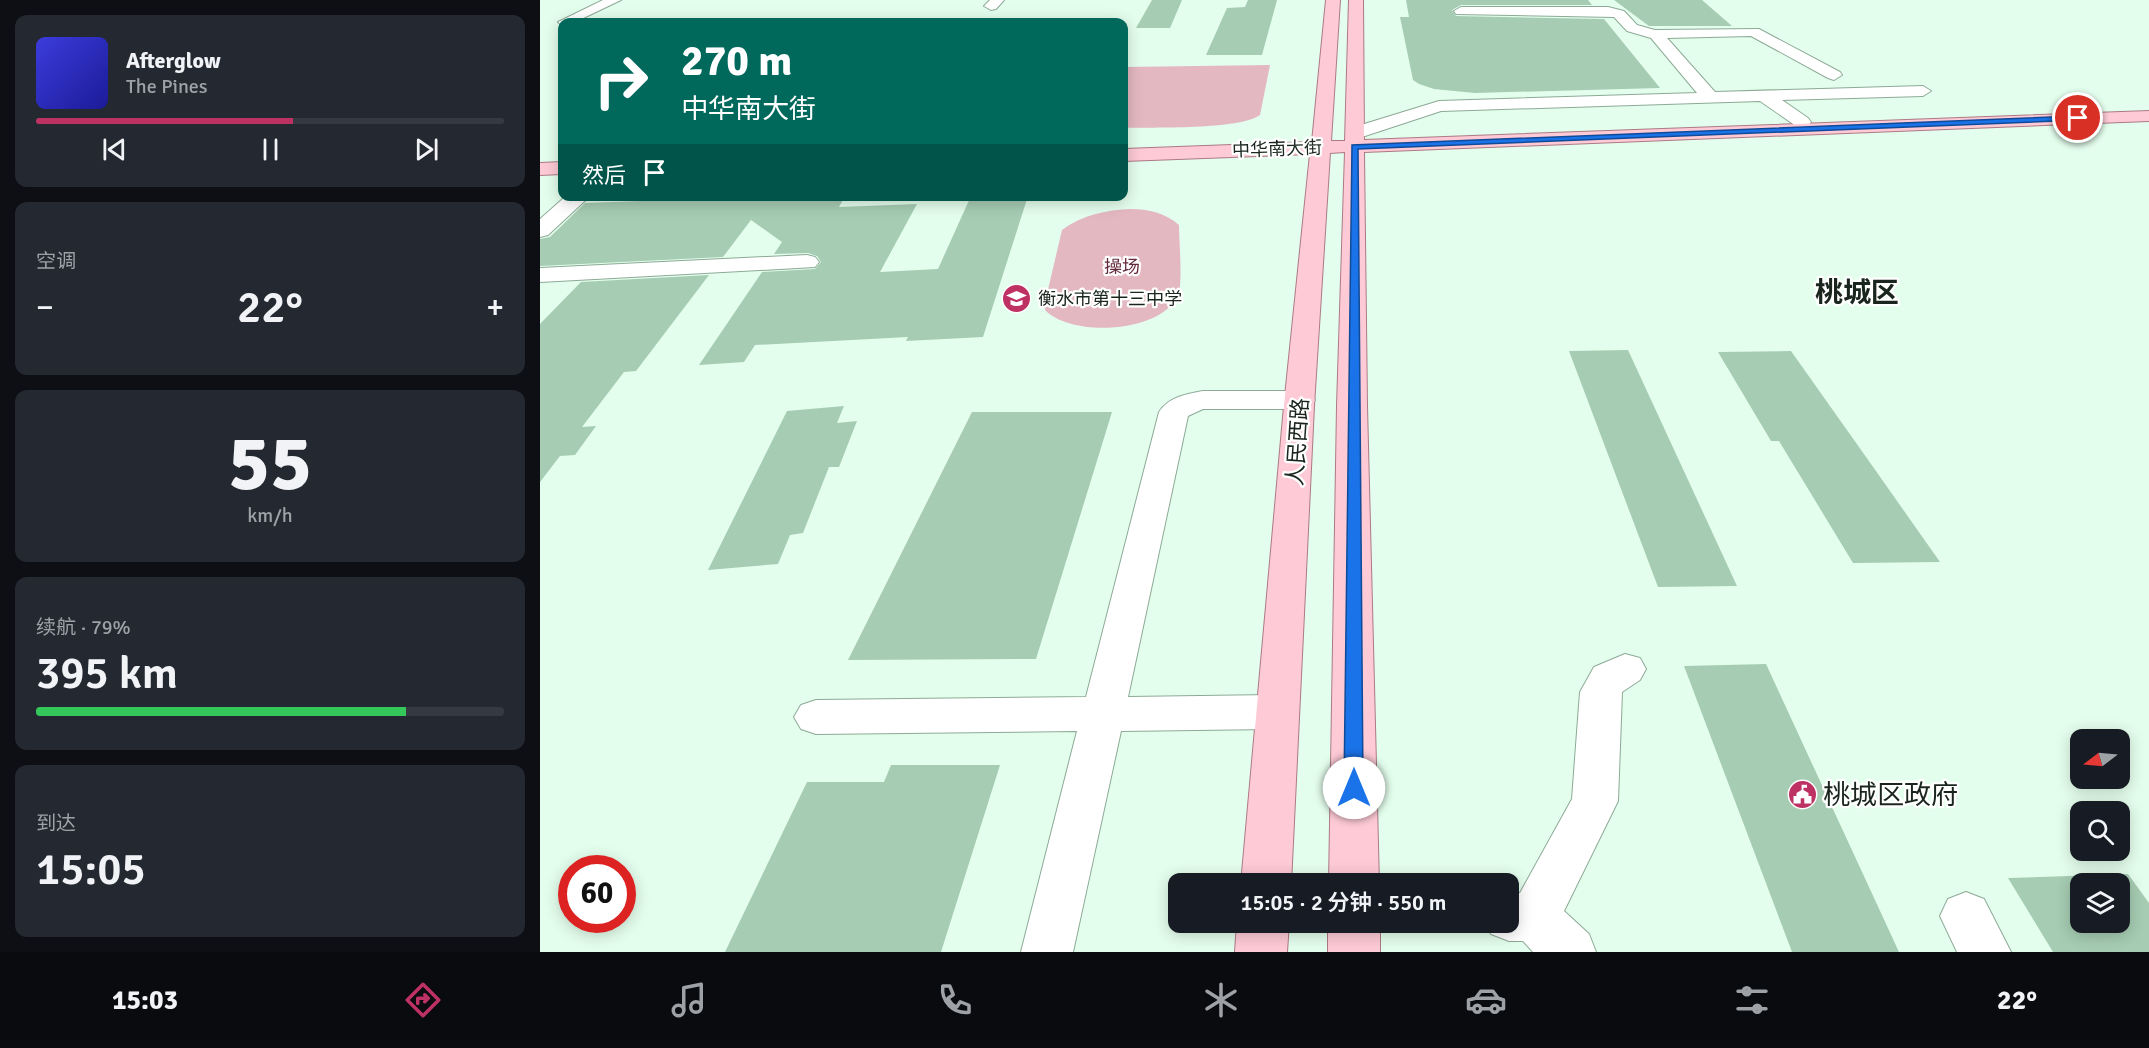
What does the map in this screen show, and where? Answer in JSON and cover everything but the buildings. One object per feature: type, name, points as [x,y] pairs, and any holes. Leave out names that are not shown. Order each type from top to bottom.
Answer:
[{"type":"main road","name":"人民西路","points":[[1267,873],[1300,400],[1333,0]]},
{"type":"main road","points":[[1354,873],[1352,395],[1356,0]]},
{"type":"main road","name":"中华南大街","points":[[1128,155],[1321,144],[1355,139],[2149,108]]},
{"type":"main road","name":"中华南大街","points":[[1355,139],[2149,116]]},
{"type":"main road","name":"中华南大街","points":[[1128,147],[1321,144]]},
{"type":"main road","points":[[540,169],[558,168]]},
{"type":"main road","points":[[540,177],[558,176]]},
{"type":"main road","points":[[1261,952],[1262,933]]},
{"type":"main road","points":[[1354,933],[1354,952]]},
{"type":"street","points":[[576,18],[615,0]]},
{"type":"street","points":[[1461,11],[1608,11],[1619,14],[1632,28],[1656,35],[1711,98]]},
{"type":"street","points":[[1656,35],[1661,33],[1754,32],[1834,75]]},
{"type":"street","points":[[1355,139],[1439,106],[1923,91]]},
{"type":"street","points":[[1764,96],[1802,122]]},
{"type":"street","points":[[540,230],[574,201]]},
{"type":"street","points":[[540,275],[807,262]]},
{"type":"street","points":[[1047,952],[1174,412],[1188,403],[1203,400],[1300,400]]},
{"type":"street","points":[[1570,952],[1522,917],[1595,801],[1600,692],[1609,678],[1625,669]]},
{"type":"street","points":[[816,717],[1278,712]]},
{"type":"green space","points":[[1270,65],[1260,115],[1250,120],[1216,125],[1128,128],[1128,67]]},
{"type":"green space","name":"操场","points":[[1131,209],[1168,217],[1179,225],[1181,272],[1179,289],[1178,295],[1169,308],[1136,324],[1095,328],[1075,325],[1058,319],[1045,310],[1062,230],[1095,214]]},
{"type":"place","name":"衡水市第十三中学","points":[[1017,299]]},
{"type":"place","name":"桃城区政府","points":[[1802,795]]},
{"type":"district","name":"桃城区","points":[[1857,292]]},
{"type":"route","points":[[1354,788],[1352,406],[1354,146],[2078,118]]}]
